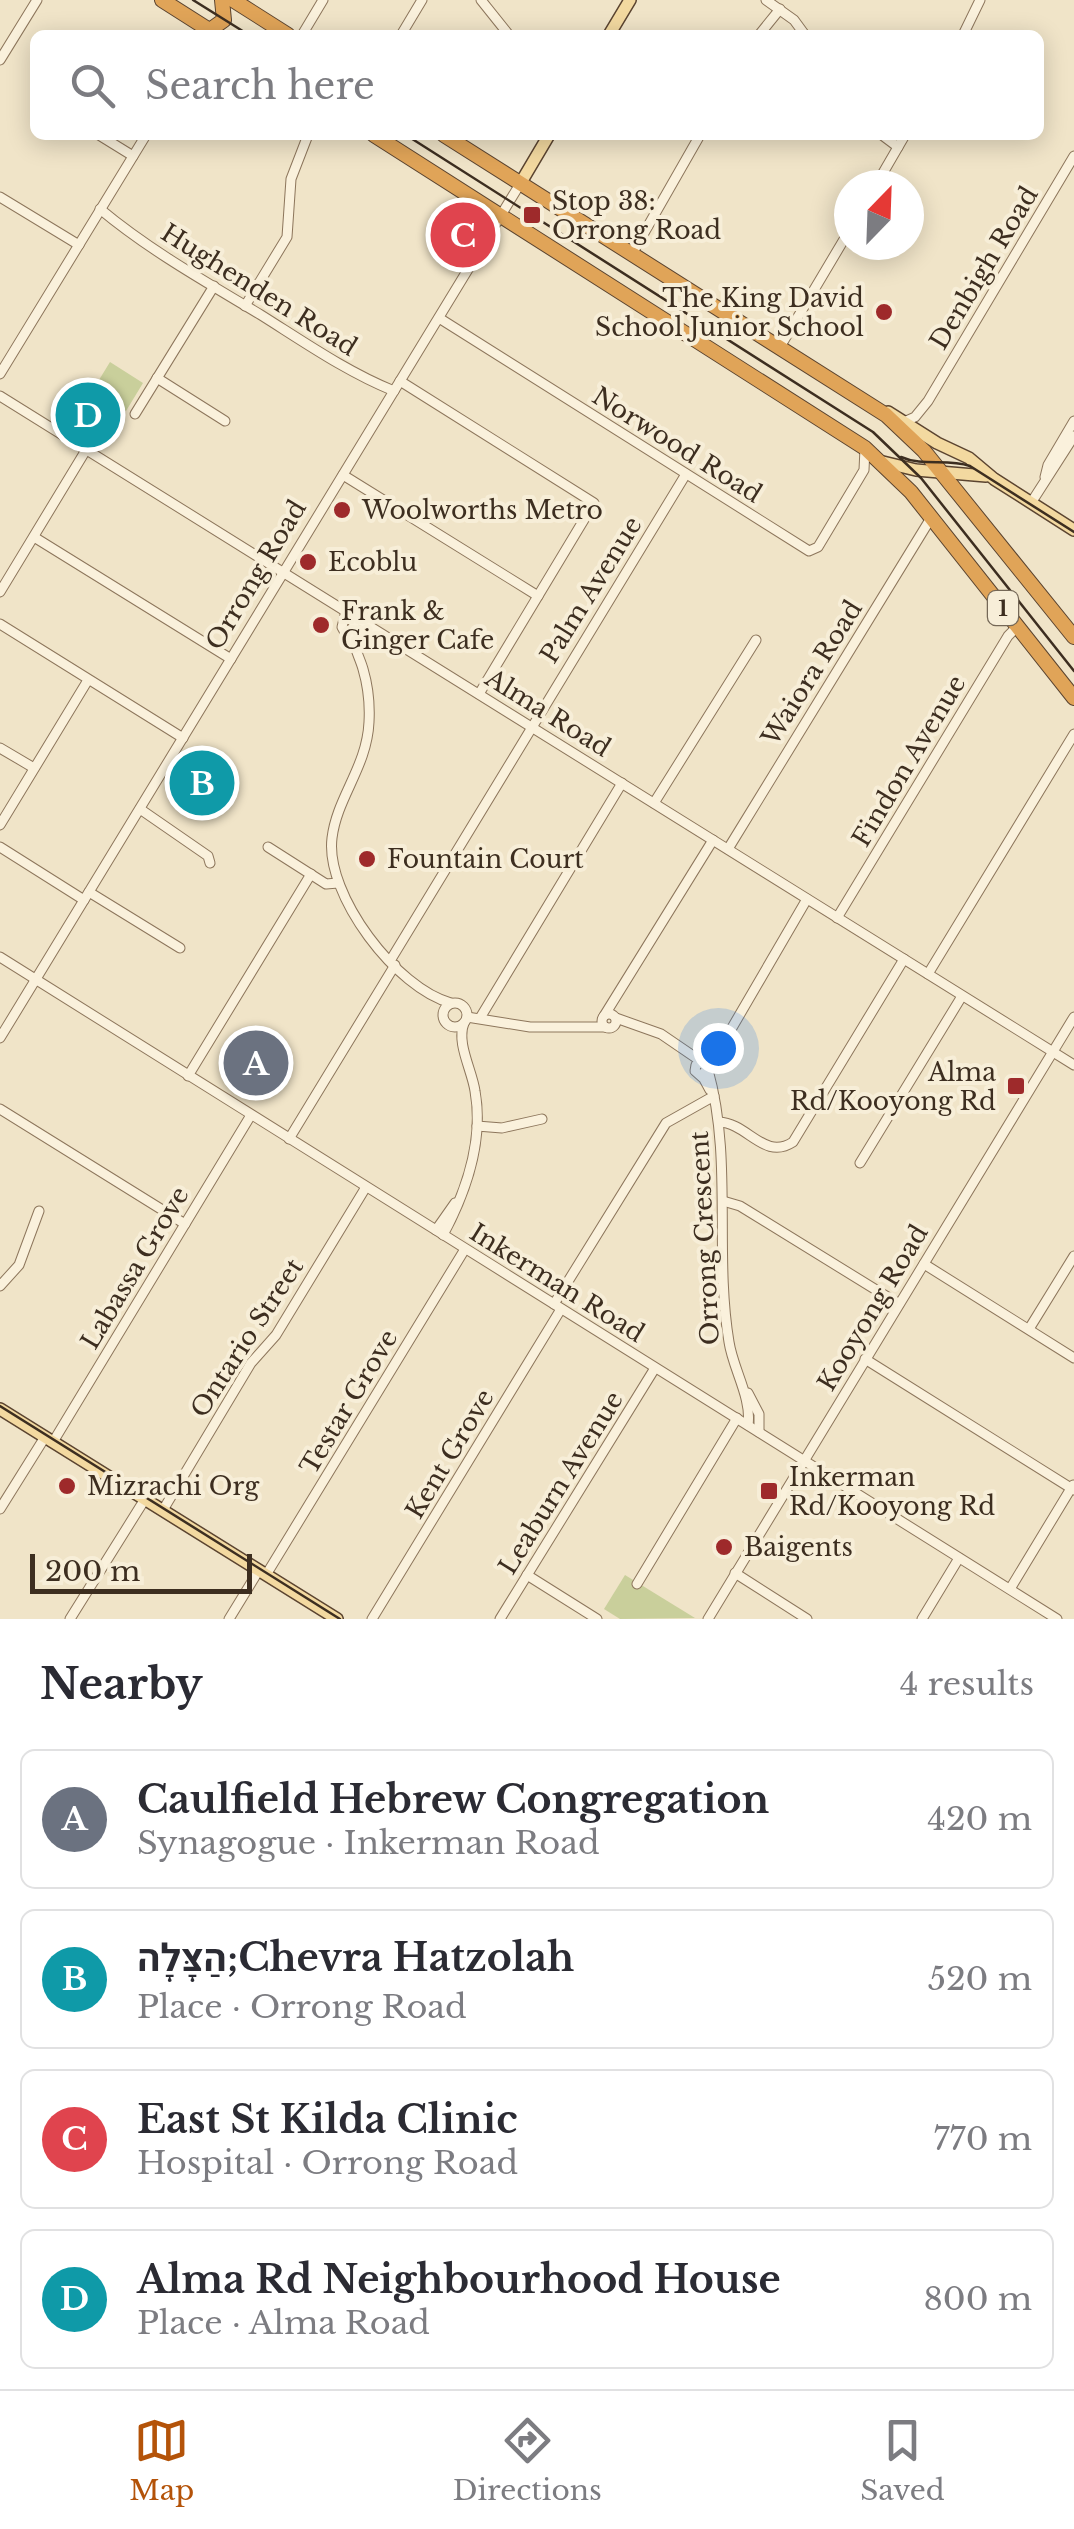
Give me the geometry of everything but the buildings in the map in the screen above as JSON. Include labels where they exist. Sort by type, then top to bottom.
[{"type":"highway","points":[[162,0],[207,30]]},
{"type":"highway","points":[[214,30],[224,20],[222,0]]},
{"type":"highway","points":[[233,0],[280,30]]},
{"type":"highway","name":"1","points":[[382,140],[865,448],[932,518],[1074,698]]},
{"type":"highway","name":"1","points":[[452,140],[868,402],[898,425],[941,471],[1074,637]]},
{"type":"main road","points":[[613,30],[630,0]]},
{"type":"main road","name":"Orrong Road","points":[[520,184],[547,140]]},
{"type":"main road","points":[[868,402],[970,458],[994,480],[1074,530]]},
{"type":"main road","points":[[882,462],[965,472],[994,480]]},
{"type":"main road","points":[[0,1409],[337,1619]]},
{"type":"street","points":[[0,60],[37,0]]},
{"type":"street","points":[[305,30],[323,0]]},
{"type":"street","points":[[404,30],[422,0]]},
{"type":"street","points":[[481,0],[506,30]]},
{"type":"street","points":[[965,30],[980,0]]},
{"type":"street","points":[[761,30],[773,4],[800,30]]},
{"type":"street","points":[[106,140],[133,156]]},
{"type":"street","points":[[0,374],[143,140]]},
{"type":"street","points":[[245,306],[287,237],[292,179],[306,140]]},
{"type":"street","points":[[632,254],[697,140]]},
{"type":"street","points":[[885,170],[902,141]]},
{"type":"street","name":"Denbigh Road","points":[[906,421],[915,417],[928,401],[1074,156]]},
{"type":"street","name":"Orrong Road","points":[[0,1038],[520,184]]},
{"type":"street","points":[[0,197],[79,245]]},
{"type":"street","name":"Hughenden Road","points":[[98,213],[369,382],[388,401]]},
{"type":"street","points":[[780,347],[834,255]]},
{"type":"street","points":[[135,414],[214,286]]},
{"type":"street","name":"Norwood Road","points":[[439,318],[812,552],[864,470],[865,448]]},
{"type":"street","points":[[157,378],[225,421]]},
{"type":"street","name":"Hughenden Road","points":[[369,382],[398,386],[594,503],[538,596]]},
{"type":"street","name":"Alma Road","points":[[0,396],[1074,1065]]},
{"type":"street","points":[[928,401],[922,429],[930,438]]},
{"type":"street","points":[[1044,480],[1048,465],[1074,422]]},
{"type":"street","points":[[1031,502],[1074,436]]},
{"type":"street","points":[[0,592],[86,450]]},
{"type":"street","points":[[864,470],[882,462]]},
{"type":"street","points":[[343,474],[538,596],[478,694]]},
{"type":"street","name":"Palm Avenue","points":[[289,1139],[686,474]]},
{"type":"street","name":"Waiora Road","points":[[728,849],[932,518]]},
{"type":"street","points":[[34,537],[230,659]]},
{"type":"street","points":[[346,611],[342,627],[359,656]]},
{"type":"street","points":[[357,618],[352,631],[368,686],[369,733],[360,770],[334,828],[332,859],[338,884],[357,920],[392,963],[421,988],[451,1004],[445,1008],[446,1022]]},
{"type":"street","points":[[0,624],[183,738]]},
{"type":"street","name":"Findon Avenue","points":[[837,918],[1017,626]]},
{"type":"street","points":[[654,804],[756,640]]},
{"type":"street","points":[[0,824],[88,680]]},
{"type":"street","points":[[928,974],[1074,734]]},
{"type":"street","points":[[0,748],[34,768]]},
{"type":"street","points":[[481,1017],[622,783]]},
{"type":"street","points":[[140,809],[208,856],[210,863]]},
{"type":"street","points":[[609,1020],[620,993],[712,840]]},
{"type":"street","points":[[0,847],[180,948]]},
{"type":"street","points":[[268,847],[329,885],[338,884]]},
{"type":"street","points":[[188,1076],[311,874]]},
{"type":"street","points":[[703,1068],[808,899]]},
{"type":"street","name":"Inkerman Road","points":[[0,957],[1057,1619]]},
{"type":"street","points":[[719,1122],[730,1123],[772,1148],[783,1148],[793,1142],[904,960]]},
{"type":"street","points":[[421,988],[462,1044]]},
{"type":"street","points":[[860,1163],[962,996]]},
{"type":"street","name":"Orrong Crescent","points":[[451,1004],[464,1015],[530,1026],[577,1027],[609,1020],[635,1025],[661,1034],[703,1068],[719,1122],[728,1338],[749,1412],[748,1425]]},
{"type":"street","points":[[446,1022],[456,1026],[464,1015]]},
{"type":"street","points":[[439,1233],[460,1198],[477,1126],[476,1093],[462,1044],[464,1015]]},
{"type":"street","name":"Kooyong Road","points":[[708,1619],[1074,1017]]},
{"type":"street","name":"Kent Grove","points":[[372,1619],[668,1121],[714,1096]]},
{"type":"street","points":[[0,1108],[185,1224]]},
{"type":"street","name":"Labassa Grove","points":[[0,1509],[49,1440],[251,1114]]},
{"type":"street","points":[[477,1126],[502,1128],[542,1118]]},
{"type":"street","name":"Ontario Street","points":[[162,1510],[251,1363],[276,1335],[366,1187]]},
{"type":"street","points":[[722,1201],[740,1206],[898,1304]]},
{"type":"street","points":[[0,1286],[13,1275],[23,1258],[39,1210]]},
{"type":"street","name":"Testar Grove","points":[[229,1619],[465,1250]]},
{"type":"street","points":[[1029,1330],[1074,1256]]},
{"type":"street","points":[[924,1264],[1074,1358]]},
{"type":"street","points":[[865,1359],[1073,1487],[1010,1590]]},
{"type":"street","name":"Leaburn Avenue","points":[[500,1619],[655,1368]]},
{"type":"street","name":"Orrong Crescent","points":[[738,1378],[758,1410],[759,1432]]},
{"type":"street","points":[[637,1584],[737,1418]]},
{"type":"street","points":[[70,1619],[144,1499]]},
{"type":"street","points":[[922,1619],[959,1558]]},
{"type":"street","points":[[735,1574],[807,1619]]},
{"type":"street","points":[[527,1575],[596,1619]]},
{"type":"green space","points":[[110,362],[143,383],[126,411],[120,408],[99,443],[72,424]]},
{"type":"green space","points":[[625,1575],[695,1618],[620,1619],[604,1609]]},
{"type":"tram line","points":[[193,0],[241,30]]},
{"type":"tram line","points":[[414,140],[873,432],[921,478],[1074,671]]},
{"type":"tram line","points":[[901,457],[970,466],[1074,532]]},
{"type":"tram line","points":[[0,1406],[340,1619]]},
{"type":"place","name":"Stop 38: Orrong Road","points":[[532,215]]},
{"type":"place","name":"East St Kilda Clinic","points":[[463,235]]},
{"type":"place","name":"The King David School Junior School","points":[[884,312]]},
{"type":"place","name":"Alma Rd Neighbourhood House","points":[[88,415]]},
{"type":"place","name":"Woolworths Metro","points":[[342,510]]},
{"type":"place","name":"Ecoblu","points":[[308,562]]},
{"type":"place","name":"Frank & Ginger Cafe","points":[[321,625]]},
{"type":"place","name":"הַצָּלָה;Chevra Hatzolah","points":[[202,783]]},
{"type":"place","name":"Fountain Court","points":[[367,859]]},
{"type":"place","name":"Caulfield Hebrew Congregation","points":[[256,1063]]},
{"type":"place","name":"Alma Rd/Kooyong Rd","points":[[1016,1086]]},
{"type":"place","name":"Mizrachi Org","points":[[67,1486]]},
{"type":"place","name":"Inkerman Rd/Kooyong Rd","points":[[769,1491]]},
{"type":"place","name":"Baigents","points":[[724,1547]]}]
